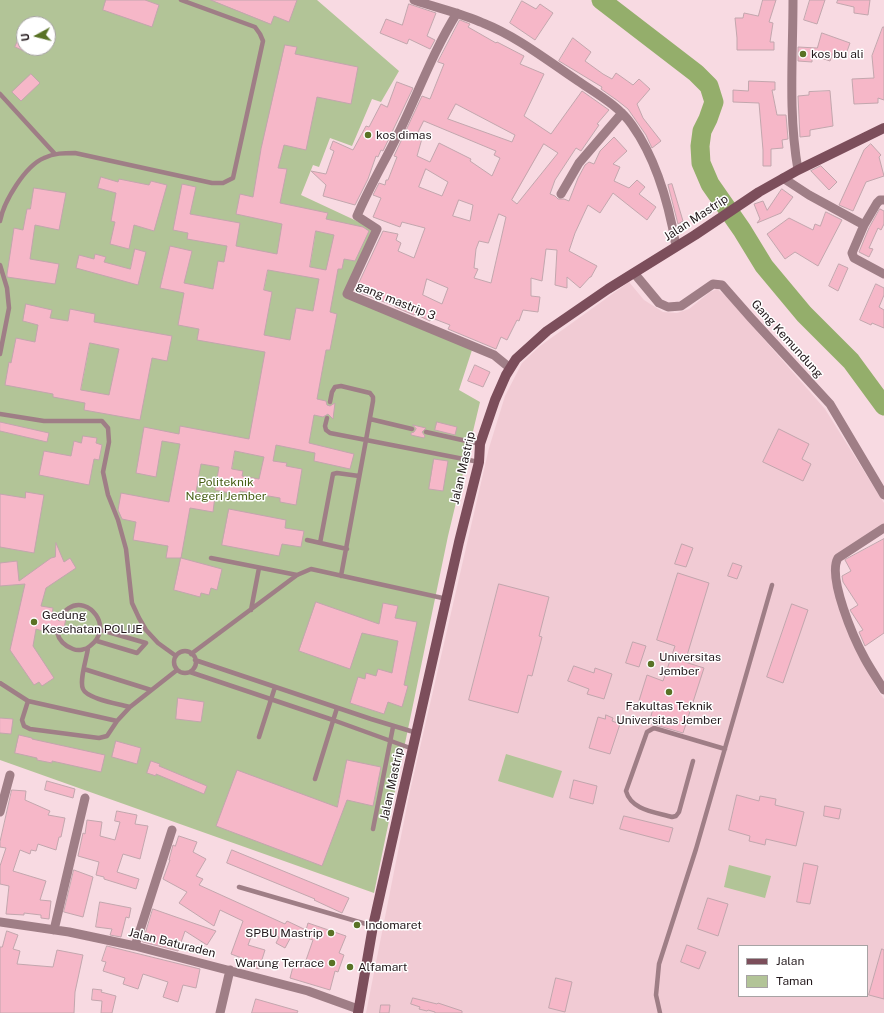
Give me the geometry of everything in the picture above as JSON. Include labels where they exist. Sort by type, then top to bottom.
[{"type":"main road","name":"Jalan Mastrip","points":[[358,1011],[373,926],[479,462],[480,444],[495,400],[510,368],[516,359],[547,331],[759,192],[798,170],[884,128]]},
{"type":"street","points":[[414,0],[484,23],[513,37],[597,94],[622,113],[632,124],[645,145],[651,159],[666,199],[676,246]]},
{"type":"street","points":[[792,0],[791,106],[794,148],[798,170]]},
{"type":"street","name":"gang mastrip 3","points":[[457,13],[447,28],[402,127],[356,216],[377,229],[347,294],[494,355],[510,368]]},
{"type":"street","points":[[560,194],[579,163],[622,113]]},
{"type":"street","points":[[783,178],[809,195],[864,225]]},
{"type":"street","points":[[884,200],[880,200],[877,203],[852,250],[854,258],[884,274]]},
{"type":"street","name":"Gang Kemundung","points":[[634,273],[659,303],[668,307],[681,306],[713,284],[722,285],[830,404],[884,495]]},
{"type":"street","points":[[884,528],[838,558],[835,565],[838,591],[853,634],[865,659],[884,690]]},
{"type":"street","points":[[0,812],[10,775]]},
{"type":"street","points":[[54,930],[85,798]]},
{"type":"street","points":[[135,946],[172,830]]},
{"type":"street","name":"Jalan Baturaden","points":[[0,922],[54,930],[135,946],[308,991],[358,1011]]},
{"type":"street","points":[[220,1013],[230,970]]},
{"type":"lane","points":[[0,220],[9,198],[23,175],[42,159],[55,154],[75,153],[212,183],[223,183],[233,178],[263,41],[255,27],[181,0]]},
{"type":"lane","points":[[0,94],[55,154]]},
{"type":"lane","points":[[0,265],[7,288],[9,308],[0,354]]},
{"type":"lane","points":[[330,402],[332,392],[335,387],[341,386],[370,393],[374,401],[341,576]]},
{"type":"lane","points":[[0,414],[44,421],[102,421],[108,428],[109,442],[103,472],[108,495],[118,520],[126,549],[132,603],[139,618],[158,643],[176,656]]},
{"type":"lane","points":[[327,418],[326,430],[330,433],[479,462]]},
{"type":"lane","points":[[370,419],[412,429]]},
{"type":"lane","points":[[426,432],[480,444]]},
{"type":"lane","points":[[320,543],[333,474],[337,473],[359,476]]},
{"type":"lane","points":[[307,540],[347,549]]},
{"type":"lane","points":[[211,558],[297,575]]},
{"type":"lane","points":[[251,610],[259,568]]},
{"type":"lane","points":[[191,654],[297,575],[311,569],[447,599]]},
{"type":"lane","points":[[660,1013],[656,995],[659,964],[696,850],[772,584]]},
{"type":"lane","points":[[57,632],[58,638],[66,646],[77,650],[88,648],[97,641],[101,630],[99,618],[92,609],[80,605],[69,607],[60,617]]},
{"type":"lane","points":[[101,630],[146,643],[158,643]]},
{"type":"lane","points":[[97,641],[137,653],[146,643]]},
{"type":"lane","points":[[88,648],[82,679],[83,689],[89,696],[130,707]]},
{"type":"lane","points":[[413,749],[334,720],[190,672],[183,673],[177,670],[174,663],[176,656],[181,652],[188,652],[195,660],[416,733]]},
{"type":"lane","points":[[190,672],[194,667],[195,660]]},
{"type":"lane","points":[[84,669],[151,690]]},
{"type":"lane","points":[[28,701],[22,720],[24,726],[30,729],[99,738],[107,736],[117,721],[130,707],[177,670]]},
{"type":"lane","points":[[0,683],[28,701],[117,721]]},
{"type":"lane","points":[[259,737],[275,687]]},
{"type":"lane","points":[[315,779],[337,708]]},
{"type":"lane","points":[[373,830],[393,726]]},
{"type":"lane","points":[[693,761],[679,812],[676,816],[672,817],[636,806],[628,799],[626,791],[647,732],[654,728],[725,749]]},
{"type":"lane","points":[[240,887],[373,926]]},
{"type":"shaded area","name":"Universitas Jember","points":[[629,282],[644,300],[663,312],[677,313],[689,309],[710,292],[717,289],[726,296],[825,409],[884,503],[884,525],[836,555],[849,635],[884,699],[884,1013],[366,1013],[410,791],[489,448],[505,396],[522,363],[540,346]]},
{"type":"green space","name":"Politeknik Negeri Jember","points":[[0,0],[317,0],[399,71],[381,102],[372,99],[352,146],[330,138],[319,167],[313,165],[301,195],[376,230],[344,295],[472,350],[459,390],[480,402],[448,536],[374,893],[0,760]]},
{"type":"green space","points":[[506,754],[562,771],[553,798],[498,781]]},
{"type":"green space","points":[[729,865],[771,876],[765,898],[724,887]]},
{"type":"building","points":[[106,0],[145,0],[159,5],[152,27],[103,10]]},
{"type":"building","points":[[211,0],[297,0],[289,22],[274,16],[271,24]]},
{"type":"building","points":[[763,0],[776,0],[769,22],[773,23],[770,42],[774,42],[774,50],[737,50],[735,18],[743,18],[744,13],[758,16]]},
{"type":"building","points":[[810,0],[825,0],[817,24],[804,20]]},
{"type":"building","points":[[838,0],[870,0],[868,15],[854,13],[854,7],[837,3]]},
{"type":"building","points":[[522,1],[536,9],[540,4],[553,13],[535,40],[510,23]]},
{"type":"building","points":[[409,4],[436,13],[427,36],[435,40],[430,49],[409,39],[407,44],[380,33],[386,19],[402,25]]},
{"type":"building","points":[[460,20],[470,24],[468,27],[496,43],[497,42],[524,56],[520,64],[544,74],[524,116],[551,134],[582,91],[609,110],[597,124],[599,125],[581,151],[576,148],[555,180],[550,194],[558,199],[569,201],[585,165],[589,162],[594,164],[600,151],[614,137],[627,151],[613,164],[620,167],[614,181],[629,188],[637,180],[645,187],[639,194],[656,207],[647,220],[613,193],[600,213],[588,205],[575,233],[569,251],[597,266],[591,277],[580,288],[567,277],[567,288],[555,285],[557,250],[546,249],[542,281],[531,278],[531,296],[540,297],[538,312],[523,310],[519,321],[517,320],[507,340],[501,337],[496,349],[448,329],[450,325],[432,318],[430,321],[355,291],[383,231],[398,234],[396,240],[401,243],[398,251],[414,258],[425,228],[402,222],[400,227],[373,217],[381,198],[373,195],[379,183],[385,185],[386,180],[388,180],[397,157],[394,156],[422,96],[430,99],[444,64],[438,62]],"holes":[[[456,104],[515,135],[512,142],[448,119]],[[424,121],[496,151],[494,155],[500,158],[492,176],[470,161],[471,159],[439,143],[430,162],[417,156],[423,135],[418,133]],[[544,144],[558,153],[517,204],[512,200]],[[426,169],[448,182],[442,196],[419,187]],[[459,200],[473,205],[470,221],[453,216]],[[499,214],[506,217],[491,283],[474,278],[478,269],[474,268],[476,249],[479,241],[488,243]],[[427,279],[448,288],[442,304],[423,295]]]},
{"type":"building","points":[[883,27],[884,100],[878,98],[878,103],[854,104],[852,79],[874,78],[872,56]]},
{"type":"building","points":[[822,33],[850,43],[845,57],[833,53],[830,61],[812,55],[812,62],[798,61],[798,47],[817,48]]},
{"type":"building","points":[[573,38],[591,52],[585,61],[603,74],[612,79],[616,73],[633,85],[639,79],[650,89],[637,104],[643,118],[661,141],[652,148],[646,135],[628,109],[601,89],[602,87],[559,61]]},
{"type":"building","points":[[285,45],[297,47],[295,54],[358,67],[351,104],[317,97],[306,150],[284,145],[278,168],[287,169],[280,203],[328,213],[326,219],[363,227],[369,231],[355,261],[344,259],[342,269],[338,269],[330,312],[337,314],[330,350],[326,350],[317,399],[326,401],[327,405],[330,406],[335,403],[333,419],[328,414],[323,417],[314,415],[309,443],[354,454],[350,469],[314,461],[315,453],[276,445],[273,461],[287,463],[286,466],[302,469],[296,505],[280,502],[280,498],[240,491],[240,495],[215,490],[219,467],[201,464],[196,492],[215,496],[213,512],[190,508],[181,558],[166,558],[168,546],[133,540],[136,522],[122,519],[118,510],[121,493],[169,502],[180,444],[162,441],[156,477],[136,473],[144,427],[179,434],[180,426],[249,439],[265,352],[197,340],[199,329],[178,325],[184,293],[160,288],[170,246],[192,251],[184,283],[213,289],[218,261],[224,262],[227,246],[187,239],[188,233],[173,230],[182,184],[196,187],[190,214],[240,223],[236,246],[277,254],[282,224],[236,214],[240,194],[253,197],[261,149]],"holes":[[[316,231],[334,235],[326,270],[310,267]],[[268,270],[319,279],[313,311],[296,308],[290,340],[264,335],[272,292],[264,290]],[[235,451],[264,457],[259,479],[242,476],[243,471],[232,469]]]},
{"type":"building","points":[[31,74],[40,83],[21,101],[12,92]]},
{"type":"building","points":[[749,81],[775,82],[775,90],[772,90],[777,115],[786,115],[788,139],[782,140],[783,148],[771,149],[771,166],[763,166],[759,103],[733,102],[733,90],[748,91]]},
{"type":"building","points":[[397,82],[413,88],[383,151],[381,150],[378,157],[376,156],[368,179],[355,205],[323,196],[326,185],[311,171],[326,174],[334,151],[330,149],[333,141],[353,150],[366,126],[369,127],[381,104],[387,107]]},
{"type":"building","points":[[830,91],[833,126],[810,130],[810,136],[800,137],[798,96],[809,95],[809,92]]},
{"type":"building","points":[[871,144],[881,155],[879,157],[884,176],[866,182],[853,211],[839,205],[864,150]]},
{"type":"building","points":[[821,166],[837,182],[829,190],[811,171]]},
{"type":"building","points":[[101,177],[118,182],[119,179],[149,185],[151,181],[167,185],[154,231],[134,225],[129,249],[110,244],[115,222],[111,221],[116,193],[98,188]]},
{"type":"building","points":[[672,184],[683,221],[678,224],[668,185]]},
{"type":"building","points":[[34,188],[66,193],[59,230],[35,225],[30,259],[59,264],[55,284],[7,277],[14,228],[23,230],[27,209],[30,209]]},
{"type":"building","points":[[782,189],[793,197],[781,213],[757,223],[760,219],[754,204],[763,201],[767,210]]},
{"type":"building","points":[[880,209],[884,211],[884,224],[881,230],[878,228],[869,248],[873,249],[869,257],[859,252],[869,228]]},
{"type":"building","points":[[826,212],[842,220],[818,266],[795,252],[785,259],[767,234],[789,218],[813,230],[815,224],[820,226]]},
{"type":"building","points":[[135,249],[146,252],[138,285],[76,268],[79,255],[94,259],[95,254],[106,257],[104,262],[130,269]]},
{"type":"building","points":[[839,264],[848,268],[838,291],[829,286]]},
{"type":"building","points":[[876,284],[884,288],[884,295],[879,307],[884,310],[884,328],[872,323],[871,325],[860,320]]},
{"type":"building","points":[[26,304],[52,310],[50,318],[68,321],[70,309],[95,314],[94,322],[172,336],[167,361],[152,358],[140,420],[84,410],[85,403],[53,397],[53,394],[5,385],[9,362],[11,363],[16,338],[35,342],[38,325],[23,321]],"holes":[[[90,343],[119,349],[109,395],[81,390]]]},
{"type":"building","points":[[475,365],[490,372],[483,387],[468,381]]},
{"type":"building","points":[[0,422],[49,433],[47,442],[0,431]]},
{"type":"building","points":[[437,422],[457,427],[455,435],[435,430]]},
{"type":"building","points":[[413,425],[426,428],[422,432],[425,436],[424,438],[411,435],[411,433],[416,429]]},
{"type":"building","points":[[779,429],[809,444],[802,459],[811,464],[803,481],[763,462]]},
{"type":"building","points":[[83,436],[97,438],[96,443],[102,445],[99,460],[94,459],[89,485],[39,475],[44,451],[71,456],[74,441],[81,443]]},
{"type":"building","points":[[434,459],[448,461],[443,491],[429,489]]},
{"type":"building","points":[[26,492],[44,495],[34,553],[0,547],[0,494],[25,498]]},
{"type":"building","points":[[229,509],[286,520],[285,528],[304,531],[301,547],[282,544],[279,556],[222,545]]},
{"type":"building","points":[[884,539],[884,633],[865,646],[859,632],[863,630],[850,610],[858,605],[843,582],[842,576],[851,571],[845,560]]},
{"type":"building","name":"Gedung Kesehatan POLIJE","points":[[56,543],[64,562],[70,558],[76,568],[46,588],[41,606],[53,608],[52,615],[56,616],[59,621],[66,618],[63,634],[58,628],[53,632],[49,631],[49,633],[36,629],[33,646],[54,678],[42,686],[39,682],[34,685],[10,650],[25,584],[0,586],[0,563],[17,561],[19,581],[51,558],[55,557]]},
{"type":"building","points":[[682,544],[693,548],[686,567],[675,564]]},
{"type":"building","points":[[181,558],[222,569],[217,590],[211,588],[209,595],[201,593],[200,597],[174,590]]},
{"type":"building","points":[[733,563],[742,566],[737,579],[728,576]]},
{"type":"building","points":[[678,573],[709,583],[685,662],[704,668],[683,733],[649,723],[653,709],[638,704],[647,675],[663,681],[675,646],[657,640]]},
{"type":"building","points":[[499,584],[549,597],[539,636],[542,637],[532,676],[528,675],[518,713],[469,700]]},
{"type":"building","points":[[316,602],[379,624],[383,603],[398,606],[395,618],[417,622],[404,685],[408,686],[402,707],[388,702],[384,714],[350,703],[358,677],[365,679],[366,673],[376,676],[378,669],[392,673],[398,641],[362,633],[350,669],[299,651]]},
{"type":"building","points":[[792,604],[808,610],[783,683],[767,677]]},
{"type":"building","points":[[633,642],[646,646],[639,667],[626,663]]},
{"type":"building","points":[[574,666],[594,673],[595,668],[612,674],[604,699],[587,694],[589,689],[568,681]]},
{"type":"building","points":[[178,698],[204,702],[201,722],[176,719]]},
{"type":"building","points":[[606,715],[613,718],[612,721],[620,724],[610,754],[589,748],[598,717],[605,719]]},
{"type":"building","points":[[0,718],[13,719],[11,734],[0,733]]},
{"type":"building","points":[[19,735],[105,755],[101,772],[52,761],[52,763],[37,760],[37,758],[15,753]]},
{"type":"building","points":[[116,741],[141,748],[137,764],[112,757]]},
{"type":"building","points":[[347,760],[381,767],[373,806],[347,800],[322,866],[216,826],[237,770],[337,807]]},
{"type":"building","points":[[151,761],[160,764],[159,766],[207,786],[204,794],[156,774],[156,776],[147,773]]},
{"type":"building","points":[[574,780],[597,786],[593,804],[570,798]]},
{"type":"building","points":[[47,781],[75,789],[73,798],[45,790]]},
{"type":"building","points":[[12,790],[26,791],[25,800],[50,811],[48,815],[65,818],[61,837],[59,837],[56,850],[38,844],[36,851],[31,850],[30,854],[20,850],[13,871],[46,881],[40,900],[51,901],[49,919],[41,918],[41,915],[24,913],[24,915],[6,914],[9,886],[0,884],[0,866],[6,848],[0,847],[0,842]]},
{"type":"building","points":[[737,795],[759,801],[760,796],[776,799],[775,805],[804,812],[796,846],[766,839],[765,845],[749,841],[750,836],[729,830]]},
{"type":"building","points":[[825,806],[841,809],[839,819],[824,816]]},
{"type":"building","points":[[117,811],[137,815],[135,824],[148,826],[140,859],[123,854],[117,872],[139,879],[136,889],[96,875],[99,862],[78,856],[83,833],[85,834],[87,820],[102,822],[100,836],[115,840],[120,822],[115,821]]},
{"type":"building","points":[[624,816],[673,828],[669,842],[620,829]]},
{"type":"building","points":[[179,836],[197,842],[193,852],[206,859],[196,876],[203,879],[199,885],[285,924],[287,921],[306,930],[308,923],[346,936],[339,953],[344,955],[338,972],[335,971],[330,990],[290,978],[294,963],[304,966],[313,940],[293,933],[285,948],[276,943],[279,937],[255,927],[248,945],[265,950],[259,969],[245,965],[247,960],[231,954],[243,921],[220,910],[214,926],[179,903],[187,892],[163,879],[170,860],[173,845],[175,846]]},
{"type":"building","points":[[232,850],[349,898],[342,913],[314,900],[315,899],[227,863]]},
{"type":"building","points":[[804,863],[818,866],[810,904],[797,902]]},
{"type":"building","points":[[74,870],[93,877],[83,917],[64,912]]},
{"type":"building","points":[[708,898],[728,904],[718,936],[698,929]]},
{"type":"building","points":[[100,902],[131,908],[129,918],[126,917],[121,937],[110,935],[112,929],[96,927]]},
{"type":"building","points":[[153,909],[216,931],[207,945],[185,931],[178,951],[143,942]]},
{"type":"building","points":[[7,931],[18,935],[13,949],[20,951],[17,964],[53,967],[57,950],[83,955],[75,992],[74,1013],[0,1013],[0,947],[2,947]]},
{"type":"building","points":[[687,945],[706,952],[699,969],[681,962]]},
{"type":"building","points":[[107,946],[200,969],[196,988],[183,985],[178,1002],[163,997],[168,982],[143,974],[138,989],[123,984],[125,978],[103,971],[106,962],[102,961]]},
{"type":"building","points":[[882,949],[884,950],[884,999],[869,995]]},
{"type":"building","points":[[556,978],[572,982],[565,1012],[549,1008]]},
{"type":"building","points":[[93,989],[102,990],[101,992],[116,996],[112,1013],[101,1013],[102,1001],[92,1000]]},
{"type":"building","points":[[413,998],[438,1003],[462,1011],[462,1013],[435,1013],[428,1010],[419,1009],[420,1007],[411,1004]]},
{"type":"building","points":[[256,999],[298,1011],[297,1013],[252,1013]]},
{"type":"building","points":[[381,1005],[390,1005],[389,1013],[380,1013]]},
{"type":"waterway","points":[[601,0],[696,73],[709,86],[714,102],[702,131],[700,146],[701,163],[710,184],[742,230],[764,266],[804,314],[851,361],[884,406]]},
{"type":"place","name":"kos bu ali","points":[[803,54]]},
{"type":"place","name":"kos dimas","points":[[368,135]]},
{"type":"place","name":"Gedung Kesehatan POLIJE","points":[[34,622]]},
{"type":"place","name":"Universitas Jember","points":[[651,664]]},
{"type":"place","name":"Fakultas Teknik Universitas Jember","points":[[669,692]]},
{"type":"place","name":"Indomaret","points":[[357,925]]},
{"type":"place","name":"SPBU Mastrip","points":[[331,933]]},
{"type":"place","name":"Warung Terrace","points":[[332,963]]},
{"type":"place","name":"Alfamart","points":[[350,967]]}]
